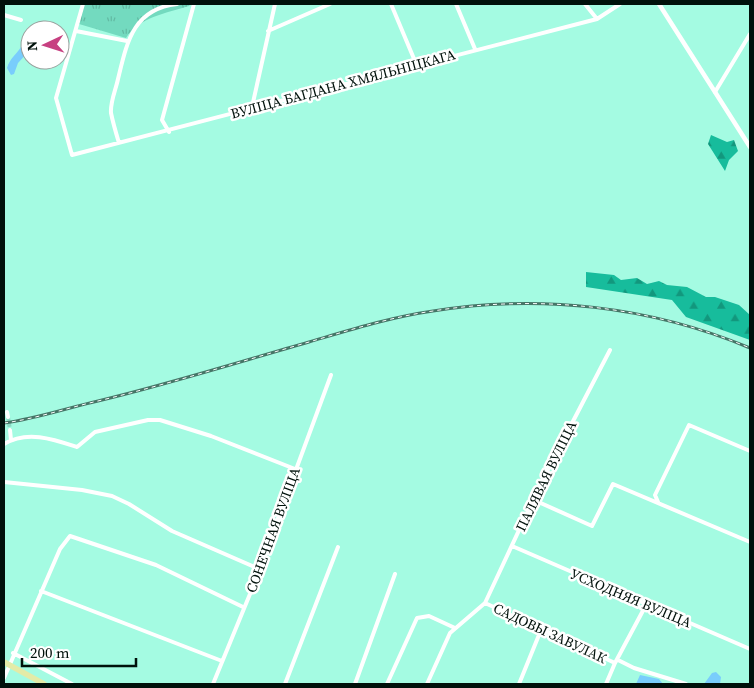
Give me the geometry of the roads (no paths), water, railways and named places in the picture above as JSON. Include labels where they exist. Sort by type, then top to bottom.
[{"type":"main road","points":[[6,663],[44,684]]},
{"type":"street","points":[[83,4],[76,30],[127,41]]},
{"type":"street","points":[[119,143],[111,107],[127,41],[133,30],[147,14],[164,5],[177,4]]},
{"type":"street","points":[[168,132],[162,120],[194,4]]},
{"type":"street","points":[[252,107],[275,4]]},
{"type":"street","points":[[268,32],[330,4]]},
{"type":"street","points":[[391,4],[417,66]]},
{"type":"street","points":[[456,4],[476,49]]},
{"type":"street","points":[[585,4],[597,18]]},
{"type":"street","name":"ВУЛІЦА БАГДАНА ХМЯЛЬНІЦКАГА","points":[[76,30],[56,98],[72,155],[168,132],[252,107],[417,66],[597,18],[620,4]]},
{"type":"street","points":[[658,4],[750,147]]},
{"type":"street","points":[[4,15],[21,20]]},
{"type":"street","points":[[715,92],[750,34]]},
{"type":"street","name":"ПАЛЯВАЯ ВУЛІЦА","points":[[485,603],[534,500],[610,350]]},
{"type":"street","name":"СОНЕЧНАЯ ВУЛІЦА","points":[[213,684],[259,569],[331,375]]},
{"type":"street","points":[[7,412],[8,417]]},
{"type":"street","points":[[4,444],[11,440],[41,437],[77,447],[95,432],[148,420],[160,420],[211,436],[295,468]]},
{"type":"street","points":[[658,502],[655,495],[689,424],[750,451]]},
{"type":"street","points":[[10,430],[11,440]]},
{"type":"street","points":[[4,482],[82,490],[112,496],[129,504],[178,534],[259,569]]},
{"type":"street","points":[[534,500],[592,526],[613,484],[750,542]]},
{"type":"street","points":[[642,497],[655,495]]},
{"type":"street","points":[[4,678],[6,663],[44,592],[66,540],[70,536],[156,565],[243,607]]},
{"type":"street","name":"УСХОДНЯЯ ВУЛІЦА","points":[[512,546],[646,606],[750,649]]},
{"type":"street","points":[[285,684],[338,547]]},
{"type":"street","points":[[354,684],[395,574]]},
{"type":"street","points":[[44,592],[222,661]]},
{"type":"street","points":[[427,684],[450,633],[485,603]]},
{"type":"street","name":"САДОВЫ ЗАВУЛАК","points":[[485,603],[541,630],[616,661],[686,684]]},
{"type":"street","points":[[606,684],[616,661],[646,606]]},
{"type":"street","points":[[387,684],[417,618],[430,616],[455,628]]},
{"type":"street","points":[[519,684],[541,630]]},
{"type":"street","points":[[13,653],[72,684]]},
{"type":"water","points":[[20,48],[20,61],[14,74],[11,75],[7,68],[11,59]]},
{"type":"water","points":[[716,672],[721,677],[720,684],[704,684],[712,673]]},
{"type":"water","points":[[640,675],[659,679],[663,684],[636,684]]},
{"type":"tunnel","points":[[8,417],[10,430]]},
{"type":"railway","points":[[4,423],[39,416],[204,373],[386,320],[473,306],[554,304],[634,313],[673,322],[750,348]]}]
